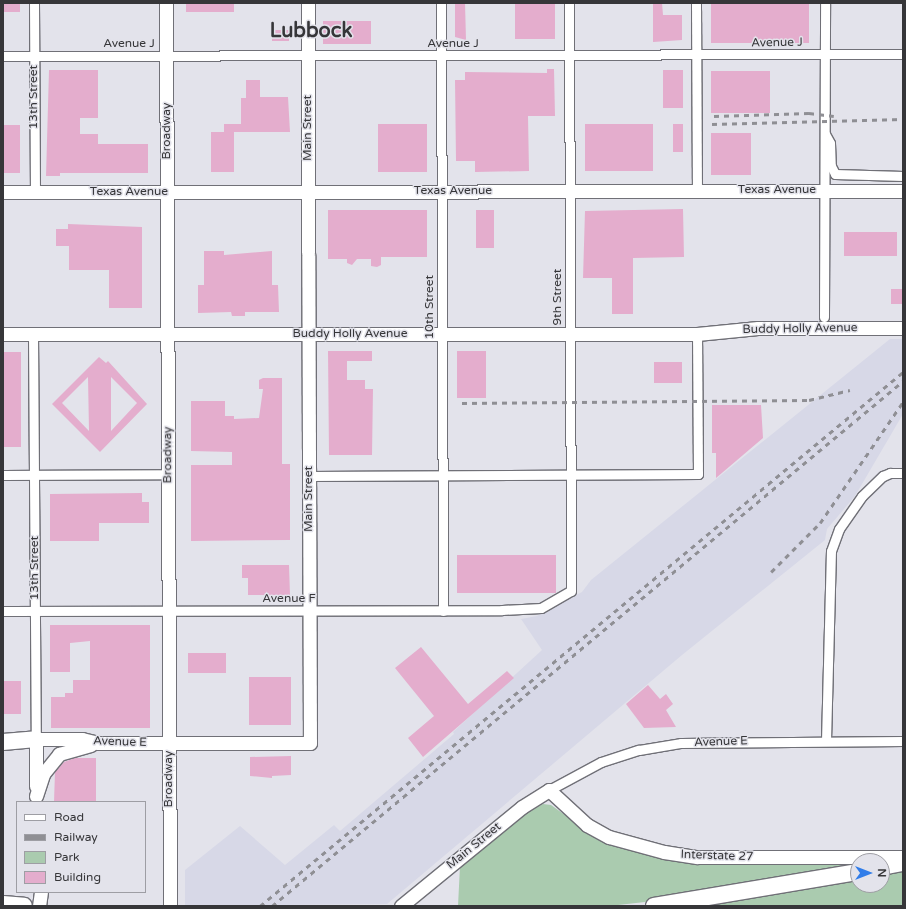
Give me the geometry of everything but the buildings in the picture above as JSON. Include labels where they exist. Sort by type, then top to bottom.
[{"type":"highway","points":[[3,742],[36,739]]},
{"type":"highway","points":[[890,865],[903,863]]},
{"type":"highway","points":[[654,906],[850,873]]},
{"type":"highway","points":[[3,904],[24,906]]},
{"type":"main road","name":"Broadway","points":[[166,3],[170,906]]},
{"type":"main road","name":"Main Street","points":[[308,3],[310,743]]},
{"type":"main road","name":"Texas Avenue","points":[[3,192],[697,190],[903,191]]},
{"type":"main road","name":"Buddy Holly Avenue","points":[[697,334],[758,328],[903,328]]},
{"type":"main road","name":"Buddy Holly Avenue","points":[[3,334],[903,335]]},
{"type":"main road","name":"Avenue E","points":[[3,739],[82,739],[98,743],[310,743]]},
{"type":"main road","name":"13th Street","points":[[36,739],[36,799]]},
{"type":"main road","points":[[36,799],[43,774],[59,754],[98,743]]},
{"type":"main road","name":"Main Street","points":[[401,906],[522,806],[549,790]]},
{"type":"main road","name":"Interstate 27","points":[[549,790],[588,825],[609,836],[664,852],[697,857],[903,857]]},
{"type":"main road","points":[[39,906],[41,893]]},
{"type":"street","name":"13th Street","points":[[34,3],[35,192]]},
{"type":"street","name":"10th Street","points":[[441,3],[443,611]]},
{"type":"street","name":"9th Street","points":[[569,3],[571,591]]},
{"type":"street","points":[[696,3],[697,190]]},
{"type":"street","points":[[824,317],[825,3]]},
{"type":"street","name":"Avenue J","points":[[3,56],[696,56],[903,54]]},
{"type":"street","points":[[824,132],[830,143],[831,166],[835,174],[903,176]]},
{"type":"street","name":"13th Street","points":[[33,334],[36,739]]},
{"type":"street","points":[[309,476],[698,474],[697,334]]},
{"type":"street","points":[[826,741],[832,551],[839,529],[848,514],[875,483],[890,473],[903,473]]},
{"type":"street","points":[[3,475],[168,474]]},
{"type":"street","name":"Avenue F","points":[[3,611],[443,611],[541,608],[571,591]]},
{"type":"street","name":"Avenue E","points":[[549,790],[601,762],[639,750],[688,743],[903,741]]},
{"type":"shaded area","points":[[890,339],[903,339],[903,414],[855,496],[827,529],[825,540],[682,655],[387,904],[185,906],[185,870],[240,826],[285,865],[334,825],[340,831],[454,734],[453,732],[542,650],[521,619],[537,616],[582,592],[591,580]]},
{"type":"green space","points":[[543,804],[551,805],[583,828],[624,848],[844,861],[845,865],[663,900],[609,906],[458,906],[460,866],[520,817]]},
{"type":"green space","points":[[903,868],[903,906],[686,906],[850,878],[850,893],[890,893],[890,870]]},
{"type":"railway","points":[[714,116],[809,113],[834,116]]},
{"type":"railway","points":[[712,124],[903,119]]},
{"type":"railway","points":[[260,906],[903,372]]},
{"type":"railway","points":[[272,906],[903,381]]},
{"type":"railway","points":[[462,403],[809,400],[850,390]]},
{"type":"railway","points":[[771,572],[820,523],[903,402]]},
{"type":"district","name":"Lubbock","points":[[311,31]]}]
